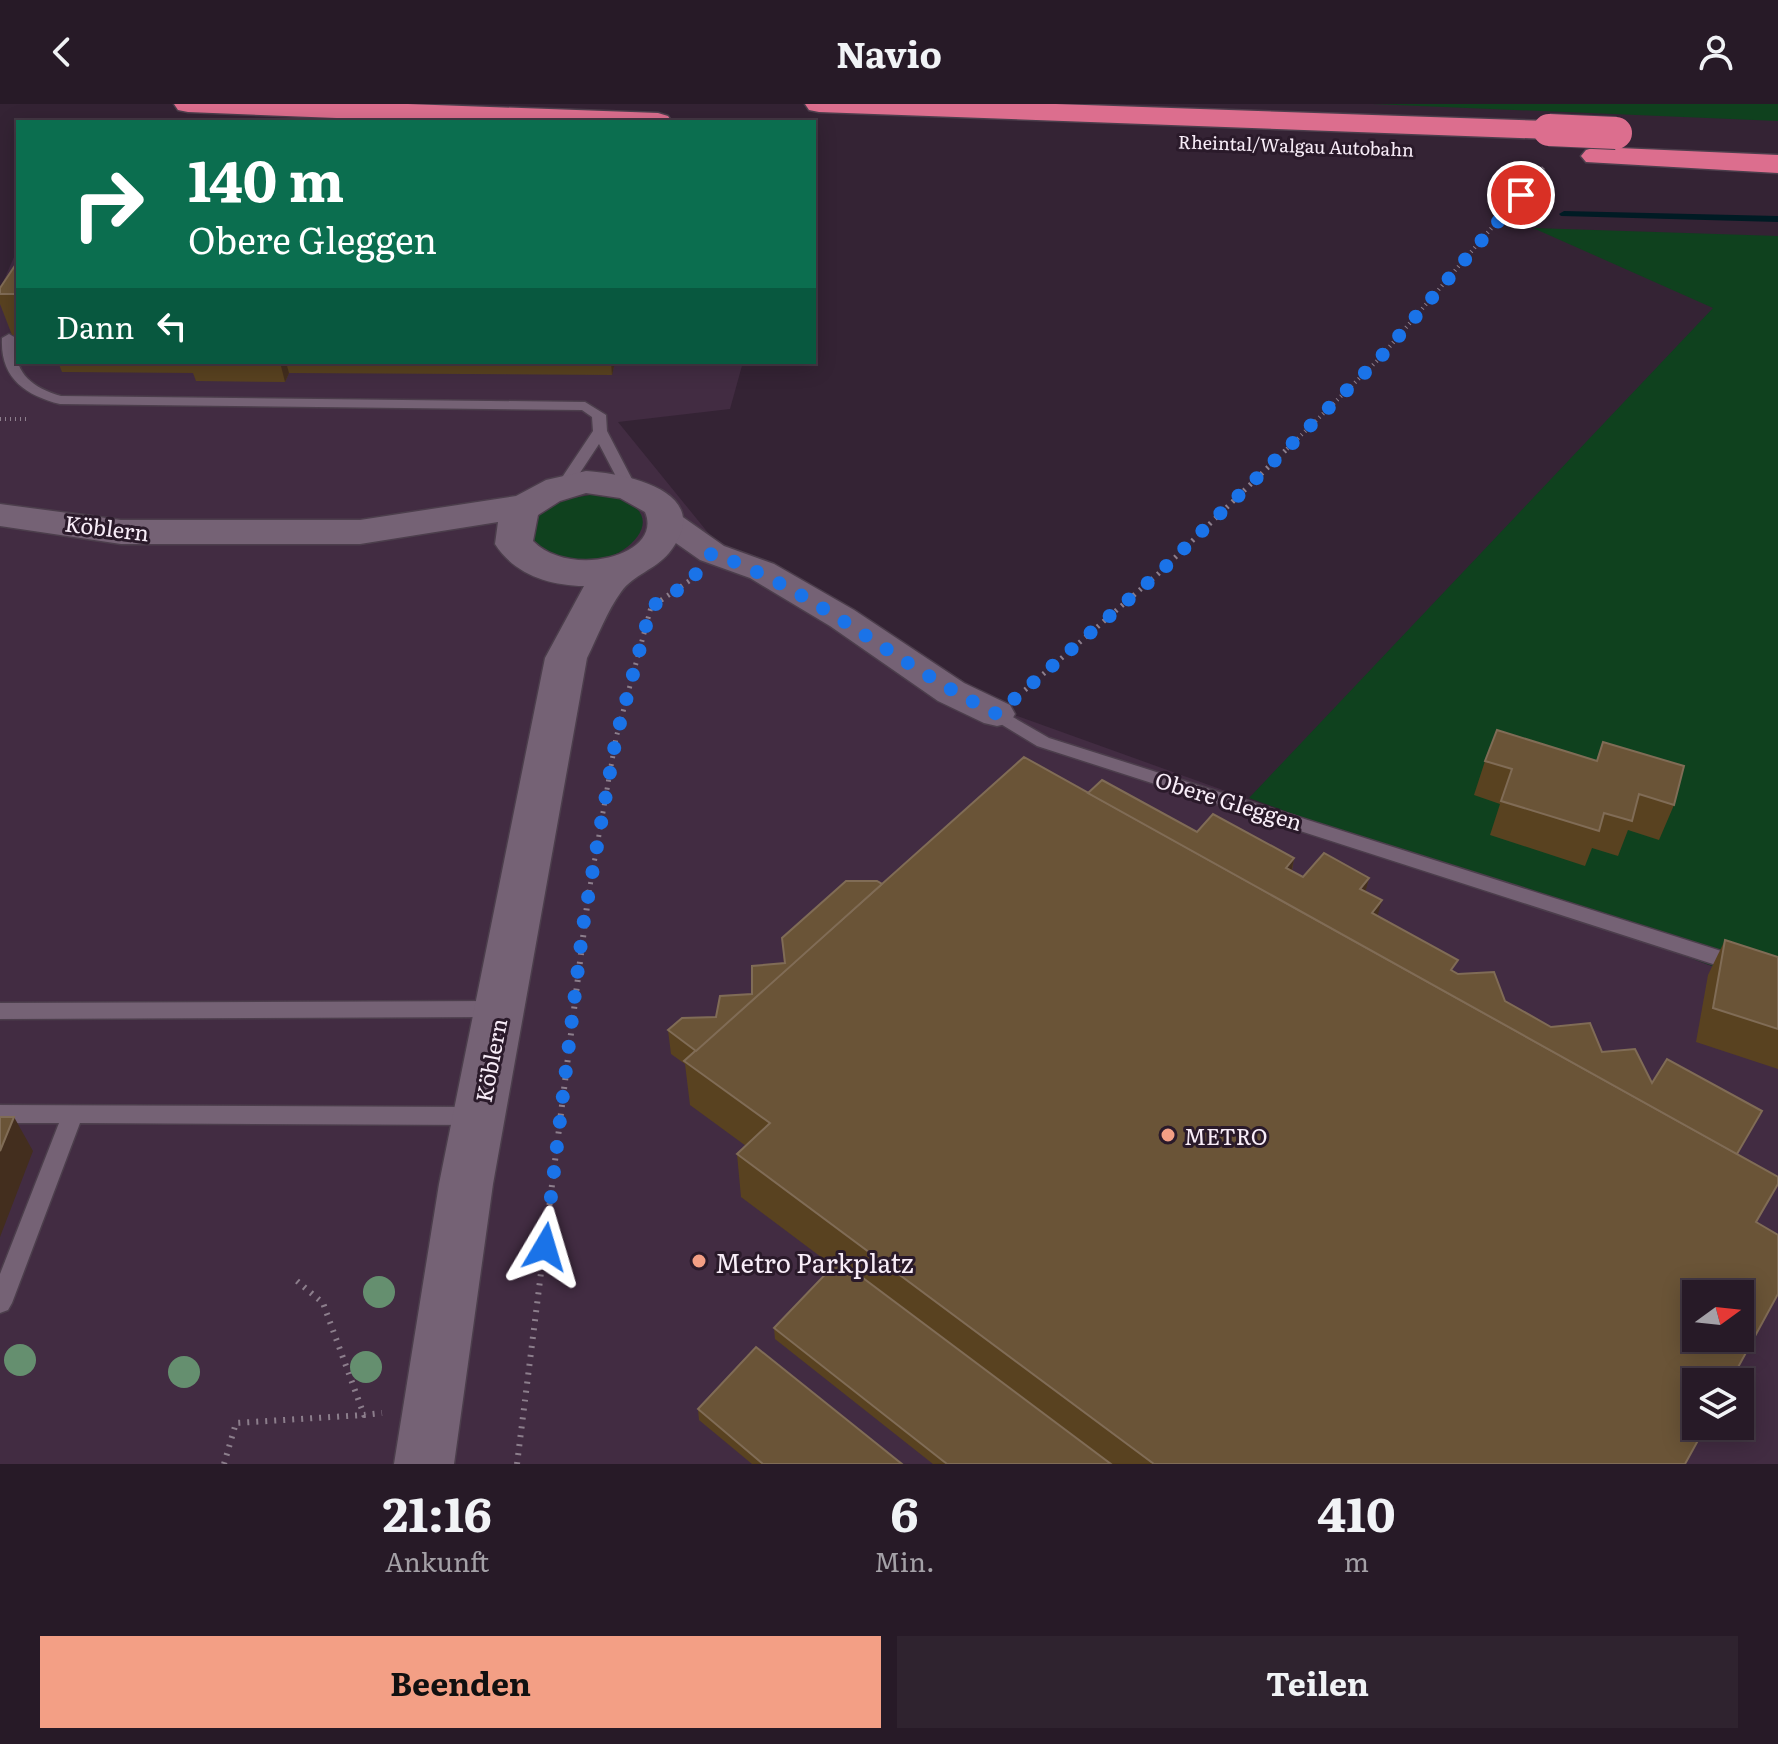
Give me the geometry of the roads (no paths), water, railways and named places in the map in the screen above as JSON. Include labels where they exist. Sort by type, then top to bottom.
[{"type":"highway","points":[[188,104],[606,120]]},
{"type":"highway","name":"Rheintal/Walgau Autobahn","points":[[819,104],[1778,139]]},
{"type":"highway","points":[[1075,104],[1139,115]]},
{"type":"highway","name":"Rheintal/Walgau Autobahn","points":[[816,128],[1535,164],[1596,156],[1778,164]]},
{"type":"street","name":"Köblern","points":[[376,531],[525,506],[565,485],[597,482],[627,485]]},
{"type":"street","points":[[627,485],[653,499],[665,520]]},
{"type":"street","points":[[525,506],[516,518],[514,544],[535,564],[552,571],[597,573],[630,563]]},
{"type":"street","name":"Köblern","points":[[10,512],[121,532],[376,531],[514,544]]},
{"type":"street","name":"Köblern","points":[[424,1464],[479,1116],[566,658],[603,588],[630,563],[655,546],[663,533],[665,520]]},
{"type":"street","name":"Obere Gleggen","points":[[665,520],[712,553],[762,571],[842,618],[951,692],[997,714]]},
{"type":"street","name":"Obere Gleggen","points":[[630,563],[712,553]]},
{"type":"street","name":"Köblern","points":[[552,571],[566,658]]},
{"type":"lane","points":[[9,338],[4,351],[11,374],[31,393],[60,400],[585,406],[599,415],[600,431],[627,485]]},
{"type":"lane","points":[[565,485],[600,431]]},
{"type":"lane","name":"Obere Gleggen","points":[[997,714],[1043,742],[1778,977]]},
{"type":"lane","points":[[0,1011],[499,1009]]},
{"type":"lane","points":[[0,1114],[479,1116]]},
{"type":"lane","points":[[0,1303],[73,1115]]},
{"type":"waterway","points":[[1564,214],[1778,219]]},
{"type":"place","name":"METRO","points":[[1168,1135]]},
{"type":"place","name":"Metro Parkplatz","points":[[699,1261]]}]
